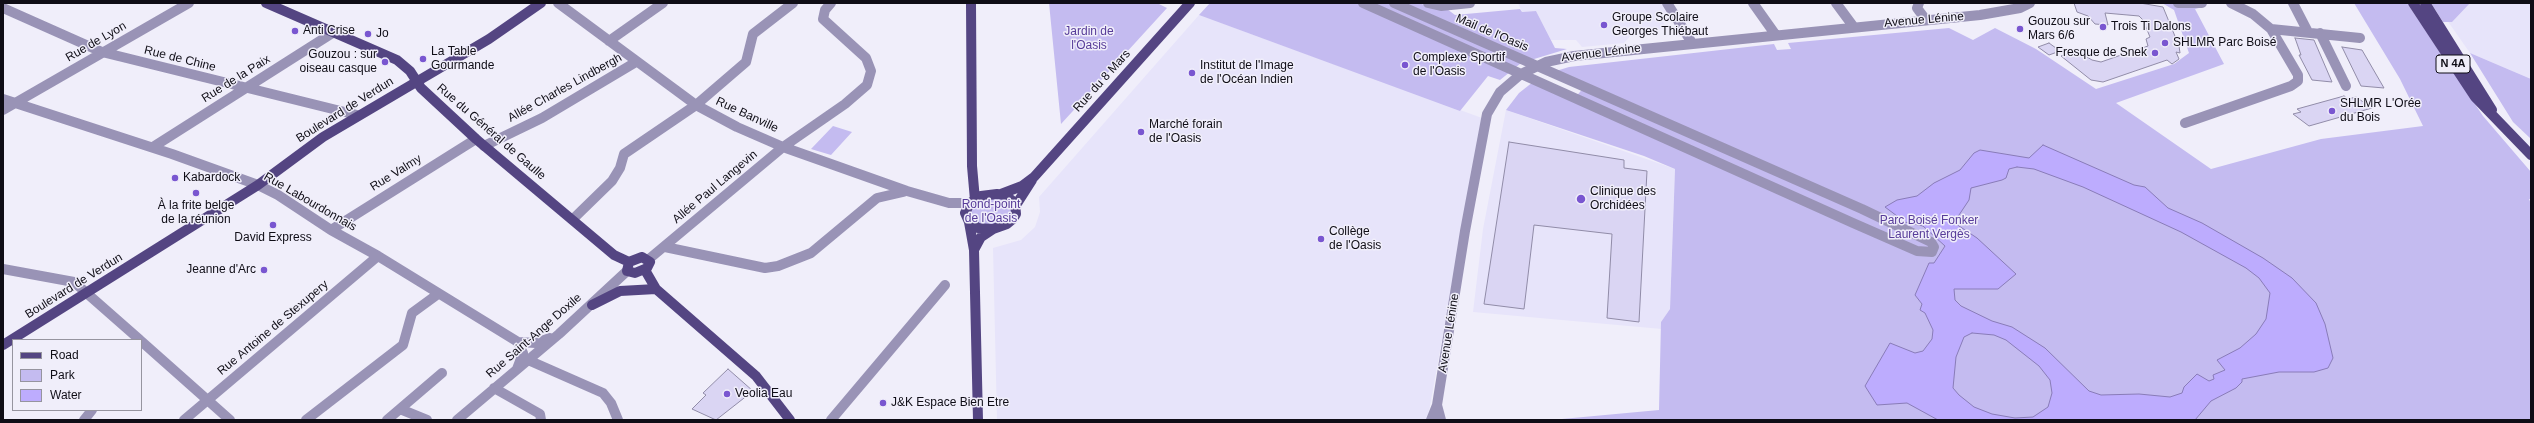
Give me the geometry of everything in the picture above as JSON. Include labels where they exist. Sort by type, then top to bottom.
[{"type":"main road","name":"Boulevard de Verdun","points":[[13,339],[258,185],[323,136],[489,39],[541,3]]},
{"type":"main road","points":[[971,3],[972,166],[976,181],[972,201],[967,208],[967,220],[974,250],[978,420]]},
{"type":"main road","name":"Rue du 8 Mars","points":[[1001,194],[1022,186],[1034,176],[1190,3]]},
{"type":"main road","name":"N 4A","points":[[2414,3],[2475,97],[2531,155]]},
{"type":"main road","name":"N 4A","points":[[2425,3],[2485,97],[2498,121]]},
{"type":"main road","name":"Rue du Général de Gaulle","points":[[271,4],[397,60],[410,71],[416,82],[476,139],[628,266]]},
{"type":"main road","name":"Rue du 8 Mars","points":[[1016,205],[1034,176]]},
{"type":"main road","points":[[976,181],[989,194]]},
{"type":"main road","points":[[972,201],[989,194],[1001,194],[1011,198],[1016,205],[1016,214],[1013,219],[1007,224],[993,229],[981,237],[974,250]]},
{"type":"main road","points":[[967,220],[978,228],[993,229]]},
{"type":"main road","points":[[642,257],[649,259],[650,265],[645,270],[635,274],[628,266],[642,257]]},
{"type":"main road","points":[[645,270],[656,289],[756,376],[790,420]]},
{"type":"main road","points":[[592,305],[620,291],[656,289]]},
{"type":"main road","name":"Boulevard de Verdun","points":[[3,345],[12,339]]},
{"type":"street","name":"Rue de Lyon","points":[[3,110],[189,3]]},
{"type":"street","name":"Rue Banville","points":[[558,3],[696,105],[783,147],[907,191],[949,203],[972,201]]},
{"type":"street","points":[[609,40],[662,3]]},
{"type":"street","points":[[573,219],[612,181],[620,168],[624,154],[696,105],[746,62],[753,34],[792,3]]},
{"type":"street","name":"Mail de l'Oasis","points":[[1363,3],[1910,248],[1926,253],[1932,252],[1934,247],[1931,242],[1918,235],[1538,65],[1394,3]]},
{"type":"street","points":[[1428,3],[1441,6],[1470,3]]},
{"type":"street","points":[[1667,3],[1692,43]]},
{"type":"street","points":[[1753,3],[1775,34]]},
{"type":"street","points":[[1836,3],[1853,26]]},
{"type":"street","points":[[1919,3],[1917,8],[1926,20]]},
{"type":"street","name":"Avenue Lénine","points":[[1431,420],[1438,405],[1465,231],[1488,114],[1500,92],[1521,74],[1538,65],[1574,56],[1853,26],[1990,14],[2030,3]]},
{"type":"street","points":[[2178,3],[2202,3]]},
{"type":"street","points":[[2185,123],[2256,99],[2298,82],[2298,75],[2271,29],[2252,14],[2231,3]]},
{"type":"street","points":[[2293,3],[2308,32]]},
{"type":"street","name":"Allée Paul Langevin","points":[[649,259],[783,147],[861,91],[871,77],[870,64],[866,58],[825,23],[823,15],[828,4]]},
{"type":"street","name":"Rue de Chine","points":[[3,8],[102,52],[357,115]]},
{"type":"street","points":[[2271,29],[2360,38]]},
{"type":"street","name":"Rue de la Paix","points":[[153,147],[334,32]]},
{"type":"street","points":[[2320,33],[2346,86]]},
{"type":"street","name":"Allée Charles Lindbergh","points":[[484,146],[542,118],[636,62]]},
{"type":"street","name":"Rue Labourdonnais","points":[[3,99],[153,147],[258,185],[331,230],[378,256],[518,342]]},
{"type":"street","name":"Rue Valmy","points":[[331,230],[476,139]]},
{"type":"street","points":[[665,247],[765,268],[778,266],[811,253],[828,241],[877,198],[907,191]]},
{"type":"street","name":"Rue Banville","points":[[949,203],[967,220]]},
{"type":"street","name":"Rue Antoine de Stexupery","points":[[184,420],[378,256]]},
{"type":"street","name":"Rue Saint-Ange Doxile","points":[[457,420],[592,305],[599,295],[628,266]]},
{"type":"street","points":[[3,269],[74,282],[137,339]]},
{"type":"street","points":[[831,420],[945,285]]},
{"type":"street","points":[[306,420],[403,345],[412,313],[438,294]]},
{"type":"street","points":[[518,342],[536,343],[559,334]]},
{"type":"street","points":[[517,369],[523,353],[518,342]]},
{"type":"street","points":[[142,344],[230,420]]},
{"type":"street","points":[[528,360],[603,394],[611,403],[618,420]]},
{"type":"street","points":[[387,420],[442,373]]},
{"type":"street","points":[[494,388],[540,414],[541,420]]},
{"type":"street","name":"Avenue Lénine","points":[[1438,405],[1441,420]]},
{"type":"street","points":[[400,409],[427,420]]},
{"type":"street","points":[[84,420],[91,411]]},
{"type":"shaded area","name":"Groupe Scolaire Georges Thiébaut","points":[[1518,3],[1662,3],[1669,14],[1659,15],[1666,27],[1664,29],[1635,31],[1624,43],[1582,47],[1576,40],[1551,40],[1536,11],[1522,12]]},
{"type":"shaded area","points":[[2435,3],[2531,3],[2531,79],[2470,53]]},
{"type":"shaded area","points":[[1199,15],[1482,118],[1428,417],[1426,420],[997,420],[993,248],[1021,240],[1035,227],[1040,212],[1039,197]]},
{"type":"shaded area","name":"Clinique des Orchidées","points":[[1506,110],[1675,169],[1670,309],[1661,322],[1662,329],[1473,312],[1483,229]]},
{"type":"green space","name":"Jardin de l'Oasis","points":[[1049,3],[1157,3],[1167,8],[1061,124]]},
{"type":"green space","points":[[1210,3],[1419,3],[1433,8],[1447,9],[1455,15],[1520,9],[1522,12],[1536,11],[1555,48],[1567,49],[1521,63],[1500,80],[1488,76],[1460,111],[1199,15]]},
{"type":"green space","name":"Parc Boisé Fonker Laurent Vergès","points":[[2162,3],[2201,3],[2203,7],[2195,9],[2224,64],[2116,103],[2211,169],[2321,139],[2423,126],[2400,79],[2354,3],[2407,3],[2483,116],[2531,172],[2531,199],[2529,199],[2531,204],[2531,420],[1551,420],[1659,410],[1661,322],[1670,309],[1675,169],[1644,156],[1506,110],[1519,93],[1533,82],[1573,100],[1586,85],[1556,71],[1569,67],[1774,44],[1777,50],[1791,49],[1788,43],[1949,28],[1973,40],[1995,28],[2036,49],[2096,89],[2174,64],[2189,53],[2174,10]]},
{"type":"green space","points":[[2431,3],[2470,3],[2452,22],[2443,22]]},
{"type":"green space","points":[[2470,53],[2531,79],[2531,139],[2513,122]]},
{"type":"green space","points":[[833,126],[852,132],[831,155],[811,149]]},
{"type":"green space","name":"Rond-point de l'Oasis","points":[[1011,198],[1013,219],[985,229],[966,213],[975,200]]},
{"type":"water","points":[[2043,145],[2134,185],[2145,187],[2168,208],[2202,223],[2263,258],[2292,278],[2316,303],[2325,324],[2333,358],[2328,368],[2314,372],[2279,372],[2242,379],[2242,382],[2236,388],[2211,401],[2195,420],[1938,420],[1907,403],[1877,405],[1865,386],[1890,343],[1915,353],[1923,351],[1932,339],[1933,330],[1925,313],[1920,310],[1922,304],[1915,295],[1929,263],[1934,263],[1945,246],[1923,226],[1905,222],[1885,207],[1897,200],[1917,196],[1934,183],[1960,170],[1974,153],[1980,150],[2029,158]],"holes":[[[2017,167],[2034,169],[2083,187],[2181,232],[2246,268],[2259,278],[2270,293],[2266,319],[2256,334],[2240,348],[2217,360],[2225,370],[2213,375],[2214,379],[2209,381],[2197,374],[2184,387],[2182,393],[2170,397],[2139,394],[2101,395],[2089,391],[2045,348],[2012,327],[1992,321],[1961,306],[1955,300],[1954,289],[1998,289],[2016,274],[1977,238],[1956,224],[1957,218],[1969,200],[1971,188],[2002,180],[2006,178],[2009,169]],[[1972,333],[1994,335],[2006,340],[2039,366],[2050,380],[2052,393],[2048,407],[2033,417],[2015,418],[1992,414],[1974,407],[1959,395],[1953,388],[1956,357],[1964,337]]]},
{"type":"building","name":"SHLMR Parc Boisé","points":[[2074,3],[2140,3],[2163,7],[2179,46],[2180,53],[2176,52],[2179,59],[2172,64],[2167,60],[2103,82],[2091,80],[2061,56],[2077,51],[2092,60],[2101,62],[2124,54],[2123,48],[2131,52],[2148,46],[2146,39],[2150,37],[2143,20],[2139,16],[2105,13],[2108,25],[2095,24],[2088,16],[2077,12]]},
{"type":"building","name":"SHLMR L'Orée du Bois","points":[[2295,38],[2314,40],[2332,82],[2312,80],[2299,55],[2301,55]]},
{"type":"building","points":[[2049,43],[2060,51],[2049,55],[2038,47]]},
{"type":"building","name":"SHLMR L'Orée du Bois","points":[[2342,47],[2362,50],[2384,88],[2361,86]]},
{"type":"building","name":"SHLMR L'Orée du Bois","points":[[2344,96],[2348,99],[2356,97],[2372,108],[2309,126],[2293,114],[2301,112],[2297,109]]},
{"type":"building","name":"Clinique des Orchidées","points":[[1509,142],[1624,160],[1624,168],[1647,171],[1639,322],[1607,318],[1612,234],[1534,225],[1524,309],[1484,304]]},
{"type":"building","name":"Veolia Eau","points":[[728,369],[753,391],[716,420],[692,409],[706,395],[703,393]]},
{"type":"place","name":"Groupe Scolaire Georges Thiébaut","points":[[1604,25]]},
{"type":"place","name":"Trois Ti Dalons","points":[[2103,27]]},
{"type":"place","name":"Gouzou sur Mars 6/6","points":[[2020,29]]},
{"type":"place","name":"Anti Crise","points":[[295,31]]},
{"type":"place","name":"Jo","points":[[368,34]]},
{"type":"place","name":"SHLMR Parc Boisé","points":[[2165,43]]},
{"type":"place","name":"Fresque de Snek","points":[[2155,53]]},
{"type":"place","name":"La Table Gourmande","points":[[423,59]]},
{"type":"place","name":"Gouzou : sur oiseau casque","points":[[385,62]]},
{"type":"place","name":"Complexe Sportif de l'Oasis","points":[[1405,65]]},
{"type":"place","name":"Institut de l'Image de l'Océan Indien","points":[[1192,73]]},
{"type":"place","name":"SHLMR L'Orée du Bois","points":[[2332,111]]},
{"type":"place","name":"Marché forain de l'Oasis","points":[[1141,132]]},
{"type":"place","name":"Kabardock","points":[[175,178]]},
{"type":"place","name":"À la frite belge de la réunion","points":[[196,193]]},
{"type":"place","name":"Clinique des Orchidées","points":[[1581,199]]},
{"type":"place","name":"David Express","points":[[273,225]]},
{"type":"place","name":"Collège de l'Oasis","points":[[1321,239]]},
{"type":"place","name":"Jeanne d'Arc","points":[[264,270]]},
{"type":"place","name":"Veolia Eau","points":[[727,394]]},
{"type":"place","name":"J&K Espace Bien Etre","points":[[883,403]]}]
